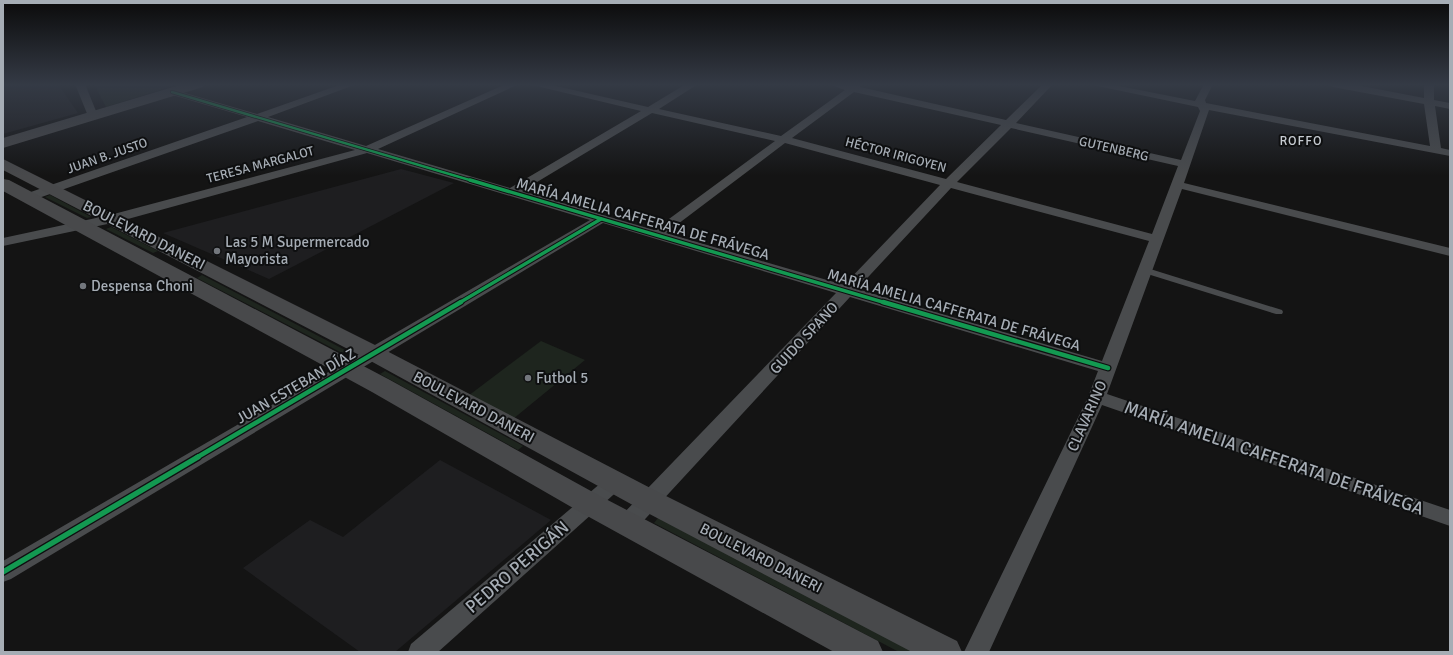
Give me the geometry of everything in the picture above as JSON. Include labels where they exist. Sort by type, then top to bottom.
[{"type":"main road","points":[[3,142],[98,115]]},
{"type":"main road","name":"BOULEVARD DANERI","points":[[3,164],[54,188],[375,354],[650,501],[945,652]]},
{"type":"main road","name":"BOULEVARD DANERI","points":[[3,184],[349,369],[590,504],[866,652]]},
{"type":"main road","points":[[166,271],[191,260]]},
{"type":"main road","points":[[519,465],[544,444]]},
{"type":"street","name":"MARÍA AMELIA CAFFERATA DE FRÁVEGA","points":[[250,115],[1108,368]]},
{"type":"street","name":"JUAN B. JUSTO","points":[[29,197],[265,115]]},
{"type":"street","name":"TERESA MARGALOT","points":[[3,242],[112,219],[366,150],[446,115]]},
{"type":"street","points":[[512,192],[642,115]]},
{"type":"street","name":"HÉCTOR IRIGOYEN","points":[[671,115],[785,140],[1156,240]]},
{"type":"street","points":[[655,235],[819,115]]},
{"type":"street","name":"GUTENBERG","points":[[969,115],[1185,164]]},
{"type":"street","name":"GUIDO SPANO","points":[[627,524],[949,183],[1018,115]]},
{"type":"street","name":"CLAVARINO","points":[[976,652],[1097,397],[1144,270],[1179,185],[1185,164],[1204,115]]},
{"type":"street","points":[[1248,115],[1450,154]]},
{"type":"street","points":[[1431,115],[1436,151]]},
{"type":"street","points":[[1179,185],[1450,252]]},
{"type":"street","name":"JUAN ESTEBAN DÍAZ","points":[[3,572],[375,354],[601,219]]},
{"type":"street","name":"MARÍA AMELIA CAFFERATA DE FRÁVEGA","points":[[1097,397],[1450,518]]},
{"type":"street","name":"PEDRO PERIGÁN","points":[[420,652],[615,482]]},
{"type":"lane","points":[[1144,270],[1279,312]]},
{"type":"shaded area","points":[[3,115],[72,115],[3,134]]},
{"type":"shaded area","points":[[401,169],[454,183],[269,279],[163,233]]},
{"type":"shaded area","points":[[50,195],[91,217],[87,218],[45,197]]},
{"type":"shaded area","points":[[111,227],[158,251],[153,253],[106,229]]},
{"type":"shaded area","points":[[202,275],[347,351],[342,353],[197,278]]},
{"type":"shaded area","name":"Futbol 5","points":[[541,341],[585,360],[513,419],[468,396]]},
{"type":"shaded area","points":[[385,371],[523,446],[518,450],[380,374]]},
{"type":"shaded area","points":[[440,460],[551,520],[395,652],[360,652],[243,568],[310,520],[343,537]]},
{"type":"shaded area","points":[[658,518],[916,652],[899,652],[654,523]]},
{"type":"cycle path","points":[[249,115],[1108,368]]},
{"type":"cycle path","points":[[3,572],[601,219]]},
{"type":"place","name":"Las 5 M Supermercado Mayorista","points":[[217,251]]},
{"type":"place","name":"Despensa Choni","points":[[83,286]]},
{"type":"place","name":"Futbol 5","points":[[528,378]]},
{"type":"district","name":"ROFFO","points":[[1301,140]]}]
